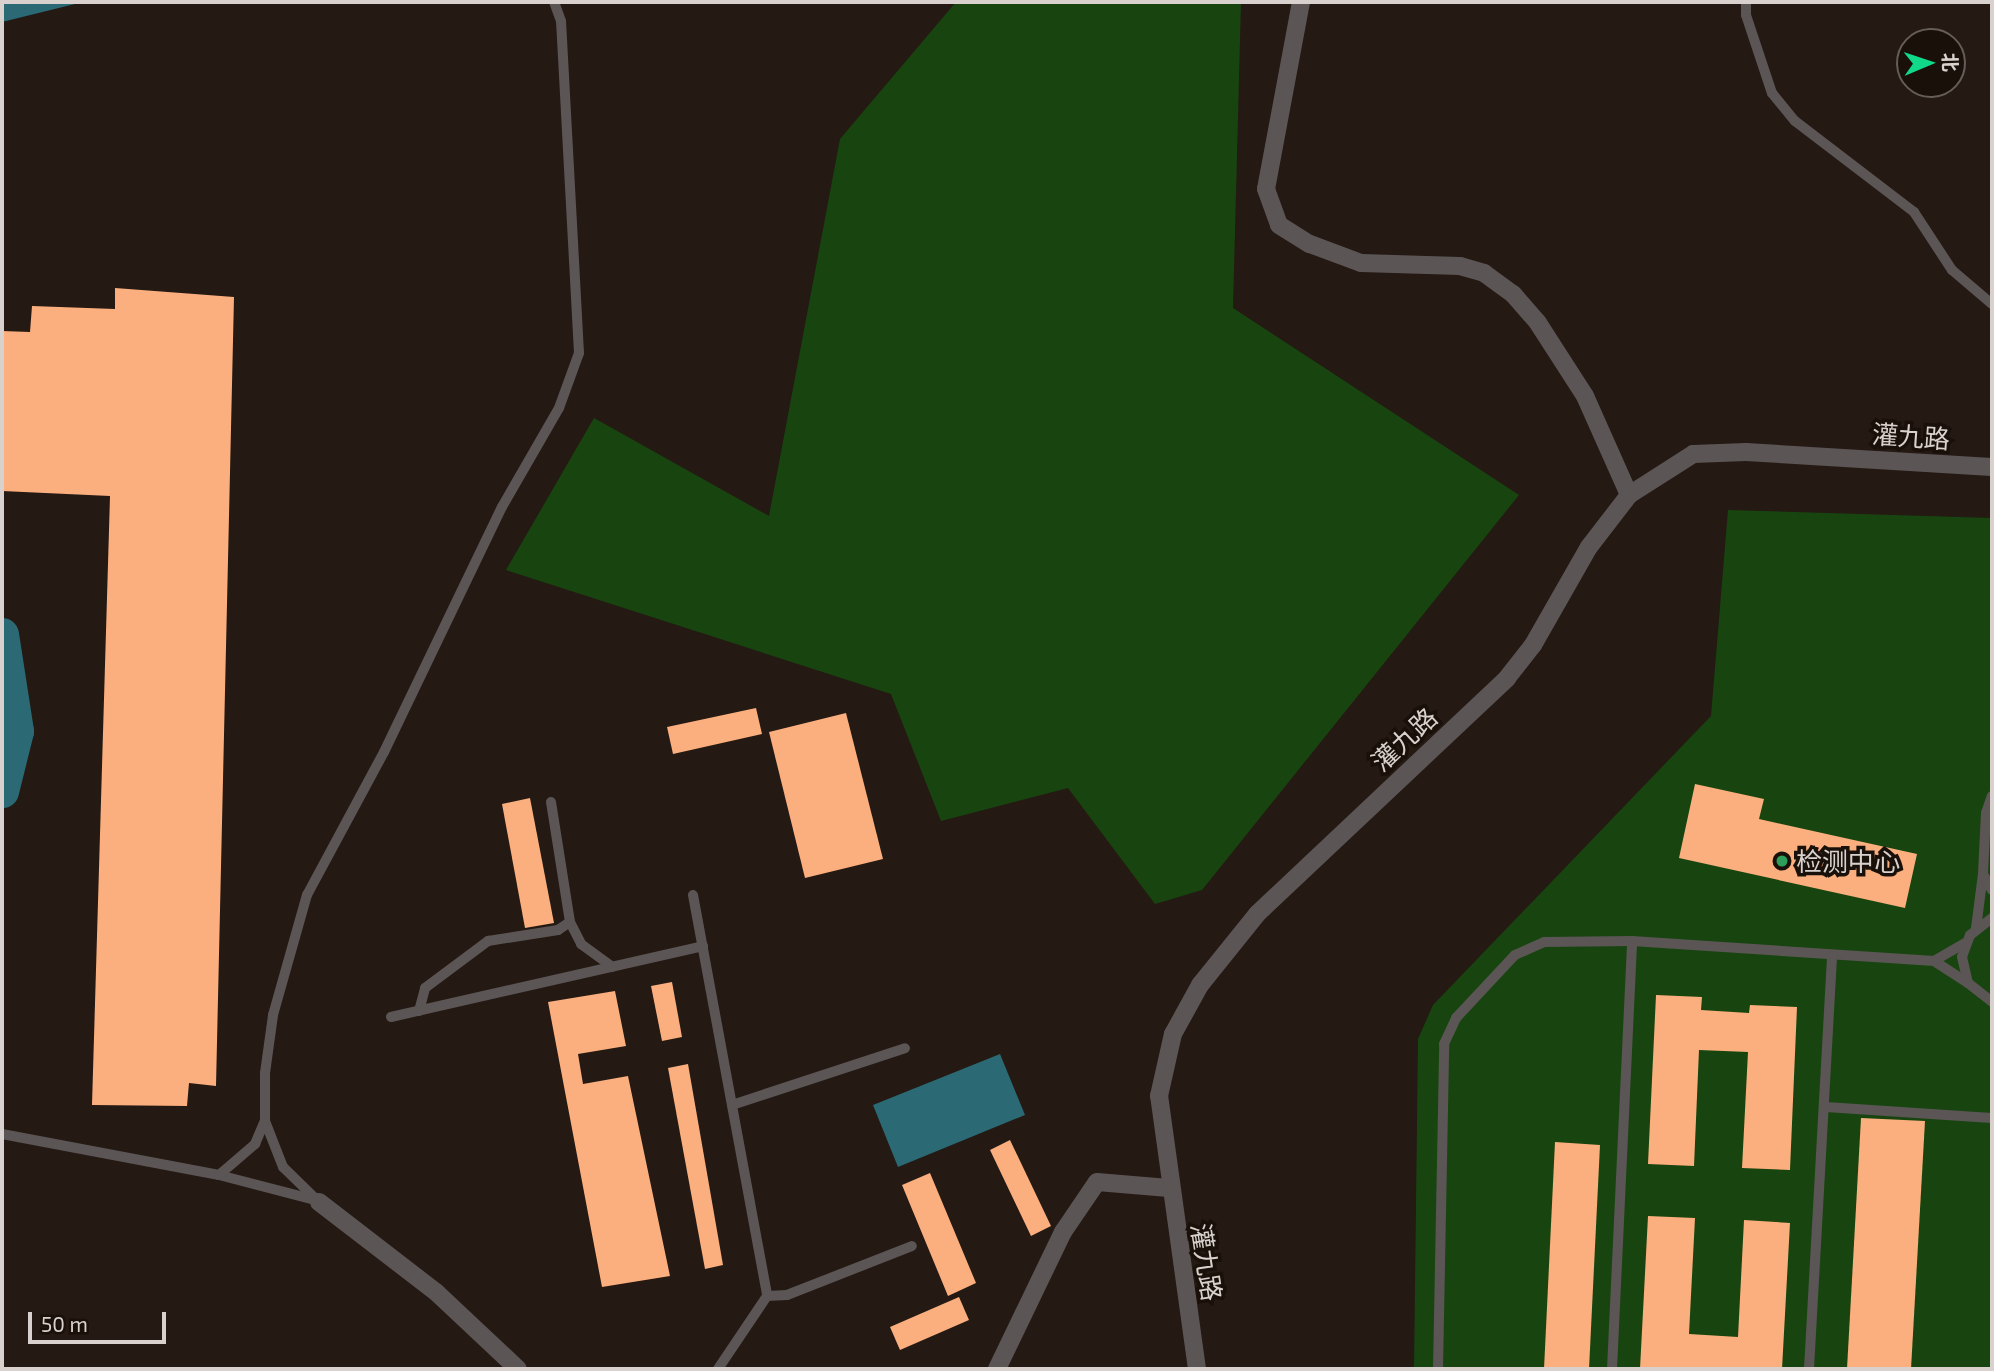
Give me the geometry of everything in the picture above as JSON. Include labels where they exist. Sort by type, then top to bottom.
[{"type":"street","points":[[1301,2],[1266,189],[1279,225],[1310,244],[1361,264],[1460,266],[1484,272],[1513,294],[1538,323],[1585,396],[1629,495]]},
{"type":"street","name":"灌九路","points":[[1197,1369],[1169,1188],[1159,1096],[1173,1034],[1200,985],[1257,914],[1507,678],[1533,645],[1589,547],[1629,495],[1693,454],[1746,452],[1992,467]]},
{"type":"street","points":[[998,1369],[1063,1232],[1097,1182],[1169,1188]]},
{"type":"street","points":[[319,1202],[437,1293],[518,1369]]},
{"type":"lane","points":[[319,1202],[283,1167],[265,1121],[265,1073],[273,1015],[307,895],[384,752],[502,507],[559,408],[579,353],[561,21],[554,2]]},
{"type":"lane","points":[[1746,2],[1746,15],[1772,93],[1795,121],[1914,212],[1952,270],[1992,304]]},
{"type":"lane","points":[[1976,928],[1983,874],[1986,813],[1992,796]]},
{"type":"lane","points":[[551,802],[570,922],[581,944],[613,967]]},
{"type":"lane","points":[[1983,874],[1992,890]]},
{"type":"lane","points":[[693,895],[767,1296],[718,1369]]},
{"type":"lane","points":[[1934,961],[1965,943],[1976,928],[1992,918]]},
{"type":"lane","points":[[419,1011],[425,988],[488,941],[558,929],[570,922]]},
{"type":"lane","points":[[1612,1369],[1632,941]]},
{"type":"lane","points":[[1438,1369],[1444,1044],[1456,1018],[1515,955],[1544,942],[1632,941],[1934,961],[1968,982],[1992,1002]]},
{"type":"lane","points":[[1965,943],[1963,970],[1968,982]]},
{"type":"lane","points":[[391,1017],[702,946]]},
{"type":"lane","points":[[1809,1369],[1826,1107],[1832,956]]},
{"type":"lane","points":[[732,1105],[905,1048]]},
{"type":"lane","points":[[1826,1107],[1992,1118]]},
{"type":"lane","points":[[219,1175],[255,1144],[265,1121]]},
{"type":"lane","points":[[2,1134],[219,1175],[319,1202]]},
{"type":"lane","points":[[767,1296],[787,1295],[912,1246]]},
{"type":"green space","points":[[956,2],[1241,2],[1233,308],[1519,495],[1202,890],[1155,904],[1068,788],[941,821],[891,694],[506,570],[594,418],[769,516],[840,139]]},
{"type":"green space","name":"检测中心","points":[[1728,510],[1992,518],[1992,1369],[1414,1369],[1418,1039],[1433,1005],[1711,716]]},
{"type":"water","points":[[2,2],[83,2],[2,22]]},
{"type":"water","points":[[1000,1054],[1025,1115],[898,1167],[873,1105]]},
{"type":"building","points":[[115,288],[234,297],[216,1086],[189,1083],[187,1106],[92,1105],[110,496],[2,491],[2,331],[30,332],[32,306],[115,309]]},
{"type":"building","points":[[756,708],[762,734],[673,754],[667,727]]},
{"type":"building","points":[[846,713],[883,859],[805,878],[769,732]]},
{"type":"building","points":[[1695,784],[1764,799],[1759,819],[1917,854],[1905,908],[1679,858]]},
{"type":"building","points":[[530,798],[554,923],[525,928],[502,804]]},
{"type":"building","points":[[672,982],[682,1037],[662,1041],[651,986]]},
{"type":"building","points":[[615,991],[626,1046],[578,1054],[583,1084],[628,1076],[670,1276],[602,1287],[548,1002]]},
{"type":"building","points":[[1656,995],[1702,997],[1701,1010],[1749,1013],[1750,1005],[1797,1007],[1790,1170],[1742,1168],[1748,1052],[1699,1050],[1694,1166],[1648,1164]]},
{"type":"building","points":[[688,1064],[723,1265],[705,1269],[668,1068]]},
{"type":"building","points":[[1861,1118],[1925,1121],[1911,1369],[1847,1369]]},
{"type":"building","points":[[1010,1140],[1051,1226],[1031,1236],[990,1150]]},
{"type":"building","points":[[1555,1142],[1600,1145],[1589,1369],[1544,1369]]},
{"type":"building","points":[[930,1173],[976,1283],[948,1296],[902,1185]]},
{"type":"building","points":[[1648,1216],[1695,1218],[1689,1334],[1738,1337],[1744,1220],[1790,1223],[1782,1369],[1640,1369]]},
{"type":"building","points":[[959,1297],[969,1320],[900,1350],[890,1327]]},
{"type":"waterway","points":[[2,634],[17,731],[2,791]]},
{"type":"place","name":"检测中心","points":[[1782,861]]}]
